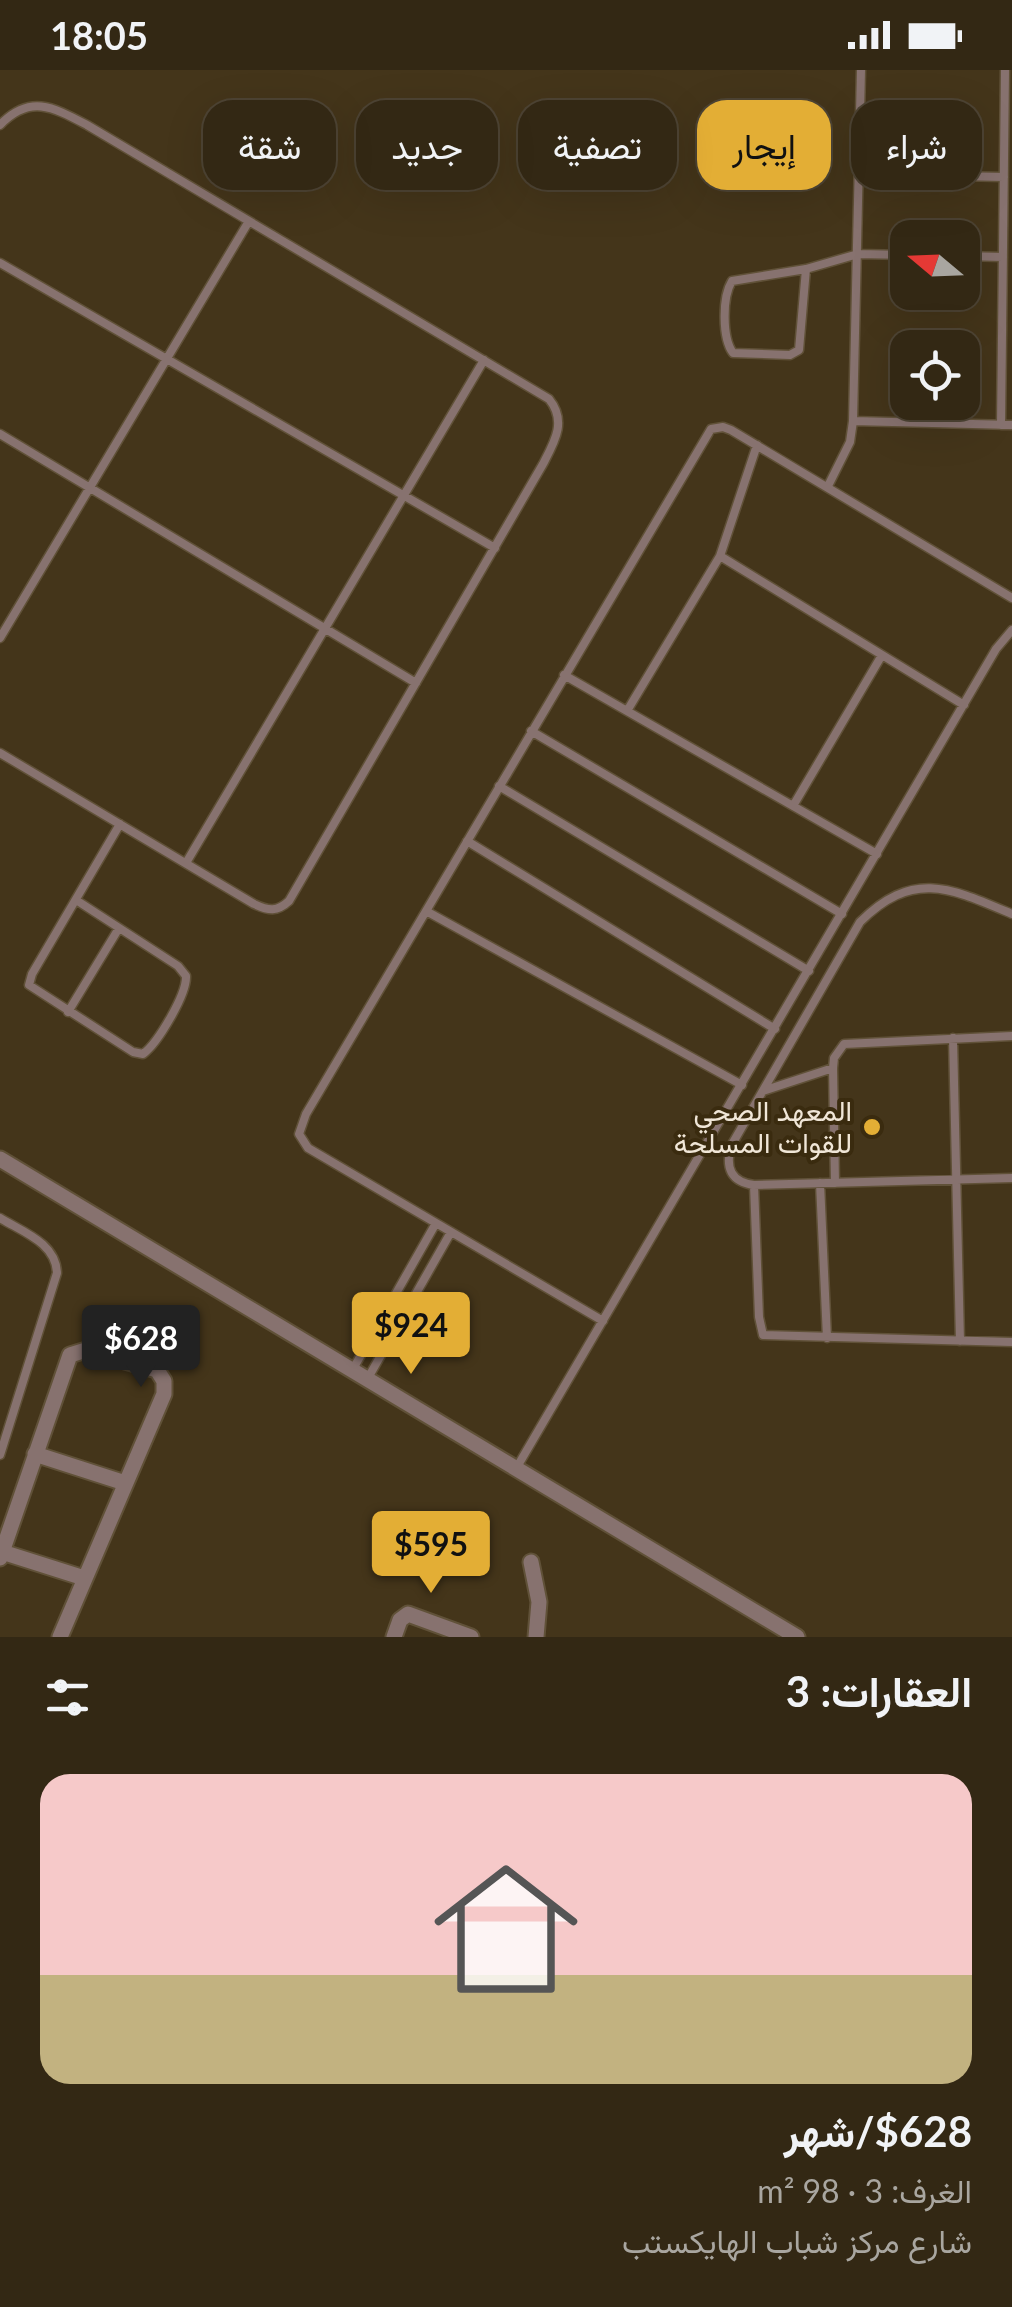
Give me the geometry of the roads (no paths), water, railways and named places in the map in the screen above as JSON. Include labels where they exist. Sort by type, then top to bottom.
[{"type":"street","points":[[0,1159],[797,1637]]},
{"type":"street","points":[[60,1637],[164,1394],[164,1381],[157,1370],[86,1350],[75,1352],[68,1360],[1,1555],[84,1578]]},
{"type":"street","points":[[36,1454],[125,1483]]},
{"type":"street","points":[[531,1562],[539,1602],[536,1637]]},
{"type":"street","points":[[394,1637],[400,1620],[408,1614],[471,1637]]},
{"type":"lane","points":[[860,100],[861,70]]},
{"type":"lane","points":[[1002,425],[1006,70]]},
{"type":"lane","points":[[0,125],[16,110],[31,105],[87,124],[549,399],[557,408],[560,423],[544,464],[290,901],[279,910],[266,910],[254,904],[0,753]]},
{"type":"lane","points":[[982,177],[1004,177]]},
{"type":"lane","points":[[828,486],[850,442],[853,421],[859,190]]},
{"type":"lane","points":[[0,638],[250,221]]},
{"type":"lane","points":[[806,269],[800,350],[790,356],[733,353],[727,342],[726,299],[732,281],[806,269],[858,254],[890,255]]},
{"type":"lane","points":[[980,256],[1003,257]]},
{"type":"lane","points":[[0,264],[494,548]]},
{"type":"lane","points":[[186,864],[484,360]]},
{"type":"lane","points":[[853,421],[1012,425]]},
{"type":"lane","points":[[603,1321],[308,1148],[298,1134],[306,1114],[707,434],[716,426],[723,426],[828,486],[1012,598]]},
{"type":"lane","points":[[0,434],[416,683]]},
{"type":"lane","points":[[626,711],[720,556],[757,445]]},
{"type":"lane","points":[[720,556],[964,705]]},
{"type":"lane","points":[[518,1467],[996,649],[1012,630]]},
{"type":"lane","points":[[793,806],[882,655]]},
{"type":"lane","points":[[564,675],[877,854]]},
{"type":"lane","points":[[532,731],[842,914]]},
{"type":"lane","points":[[499,786],[808,971]]},
{"type":"lane","points":[[76,900],[178,966],[186,976],[184,990],[149,1050],[138,1054],[32,989],[30,980],[76,900],[120,824]]},
{"type":"lane","points":[[466,841],[775,1029]]},
{"type":"lane","points":[[1012,914],[938,887],[900,892],[875,907],[860,922],[731,1146],[728,1158],[734,1178],[754,1186],[1012,1178]]},
{"type":"lane","points":[[426,911],[742,1086]]},
{"type":"lane","points":[[68,1012],[120,928]]},
{"type":"lane","points":[[835,1183],[833,1068],[834,1058],[844,1044],[1012,1036]]},
{"type":"lane","points":[[953,1038],[960,1341]]},
{"type":"lane","points":[[763,1091],[833,1068]]},
{"type":"lane","points":[[820,1184],[827,1338]]},
{"type":"lane","points":[[754,1186],[759,1328],[764,1335],[1012,1342]]},
{"type":"lane","points":[[0,1218],[46,1246],[55,1258],[57,1273],[0,1455]]},
{"type":"lane","points":[[353,1368],[436,1223]]},
{"type":"lane","points":[[368,1378],[451,1232]]},
{"type":"place","name":"المعهد الصحي للقوات المسلحة","points":[[872,1127]]}]
